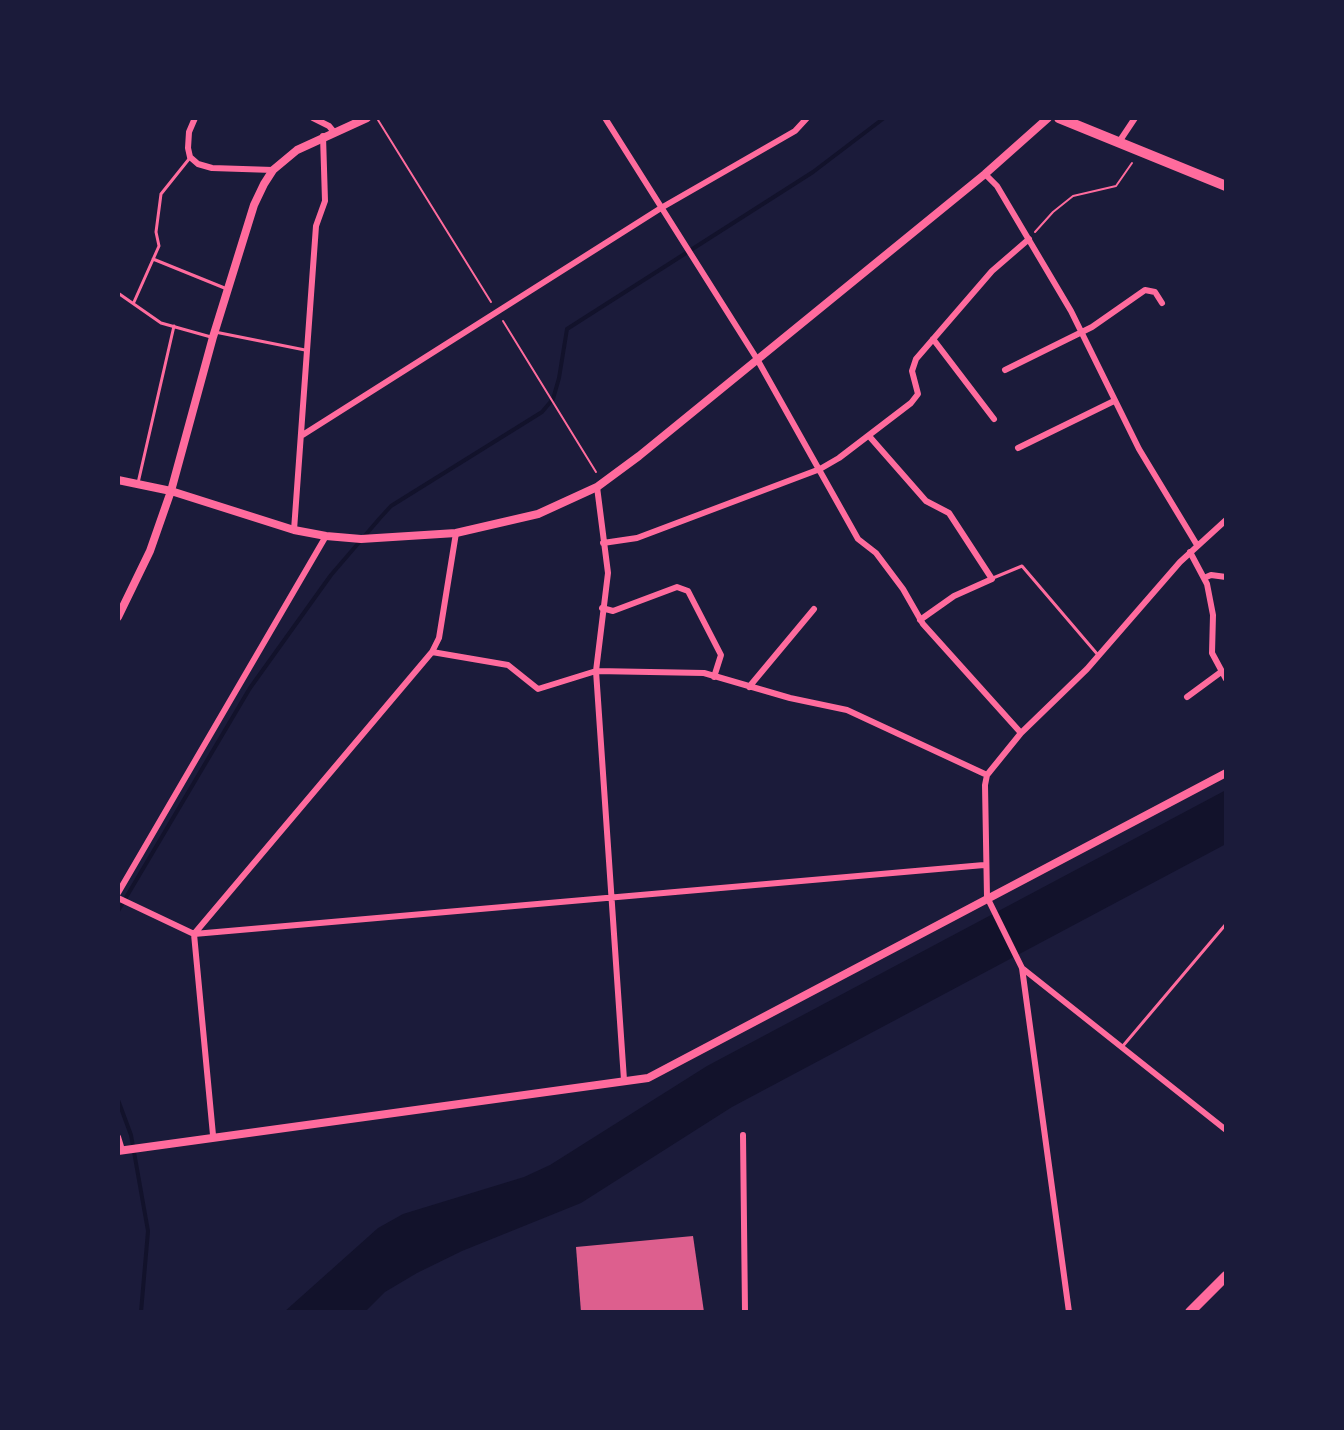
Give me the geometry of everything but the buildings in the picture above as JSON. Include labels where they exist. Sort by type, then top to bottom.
[{"type":"main road","points":[[1059,118],[1226,186]]},
{"type":"main road","points":[[1196,1310],[1226,1276]]},
{"type":"street","points":[[193,118],[189,132],[190,157],[212,168],[273,170]]},
{"type":"street","points":[[313,118],[334,132]]},
{"type":"street","points":[[118,617],[150,551],[171,491],[254,205],[273,170],[323,136],[367,118]]},
{"type":"street","points":[[605,118],[757,359],[858,539],[876,553],[903,589],[920,620],[964,673],[1021,733]]},
{"type":"street","points":[[301,436],[661,208],[795,131],[807,118]]},
{"type":"street","points":[[118,480],[171,491],[294,530],[326,536],[361,539],[456,533],[524,519],[600,485],[985,174],[1048,118]]},
{"type":"street","points":[[1119,142],[1135,118]]},
{"type":"street","points":[[294,530],[316,226],[325,201],[323,136]]},
{"type":"street","points":[[985,174],[997,186],[1029,239],[1114,401],[1197,545]]},
{"type":"street","points":[[603,543],[627,541],[820,469],[869,436],[918,394],[912,371],[916,359],[992,271],[1029,239]]},
{"type":"street","points":[[1005,370],[1081,333],[1145,290],[1155,292],[1162,303]]},
{"type":"street","points":[[933,339],[994,419]]},
{"type":"street","points":[[1018,448],[1114,401]]},
{"type":"street","points":[[869,436],[926,501],[949,513],[992,579],[954,596],[920,620]]},
{"type":"street","points":[[600,485],[608,573],[596,671],[624,1080]]},
{"type":"street","points":[[1069,1312],[1022,968],[987,897],[984,865],[987,775],[1021,733],[1098,655],[1190,552],[1226,520]]},
{"type":"street","points":[[213,1135],[194,934],[432,652],[439,638],[456,533]]},
{"type":"street","points":[[326,536],[118,896],[194,934],[984,865]]},
{"type":"street","points":[[1190,552],[1204,578],[1213,615],[1212,653],[1226,679]]},
{"type":"street","points":[[1204,578],[1211,575],[1226,577]]},
{"type":"street","points":[[602,608],[613,611],[677,587],[688,591],[721,655],[714,677]]},
{"type":"street","points":[[749,687],[814,609]]},
{"type":"street","points":[[432,652],[508,665],[538,689],[596,671],[704,673],[847,710],[987,775]]},
{"type":"street","points":[[1187,697],[1221,672]]},
{"type":"street","points":[[118,1137],[120,1150],[648,1078],[1226,773]]},
{"type":"street","points":[[1022,968],[1226,1130]]},
{"type":"street","points":[[743,1135],[745,1312]]},
{"type":"lane","points":[[134,302],[159,246],[157,213],[161,194],[190,157]]},
{"type":"lane","points":[[153,259],[228,289]]},
{"type":"lane","points":[[118,293],[161,323],[308,350]]},
{"type":"lane","points":[[138,483],[174,326]]},
{"type":"lane","points":[[992,579],[1022,566],[1098,655]]},
{"type":"lane","points":[[1122,1047],[1226,924]]},
{"type":"path","points":[[377,118],[600,485]]},
{"type":"path","points":[[1029,239],[1053,212],[1073,196],[1116,186],[1139,151]]},
{"type":"shaded area","points":[[1226,790],[1226,844],[732,1107],[581,1203],[462,1251],[417,1273],[385,1292],[365,1312],[284,1312],[378,1228],[403,1214],[524,1177],[550,1165],[707,1066]]},
{"type":"waterway","points":[[118,911],[250,688],[331,575],[391,506],[542,412],[553,399],[567,329],[813,172],[884,118]]},
{"type":"waterway","points":[[118,1100],[131,1135],[148,1231],[141,1312]]}]
